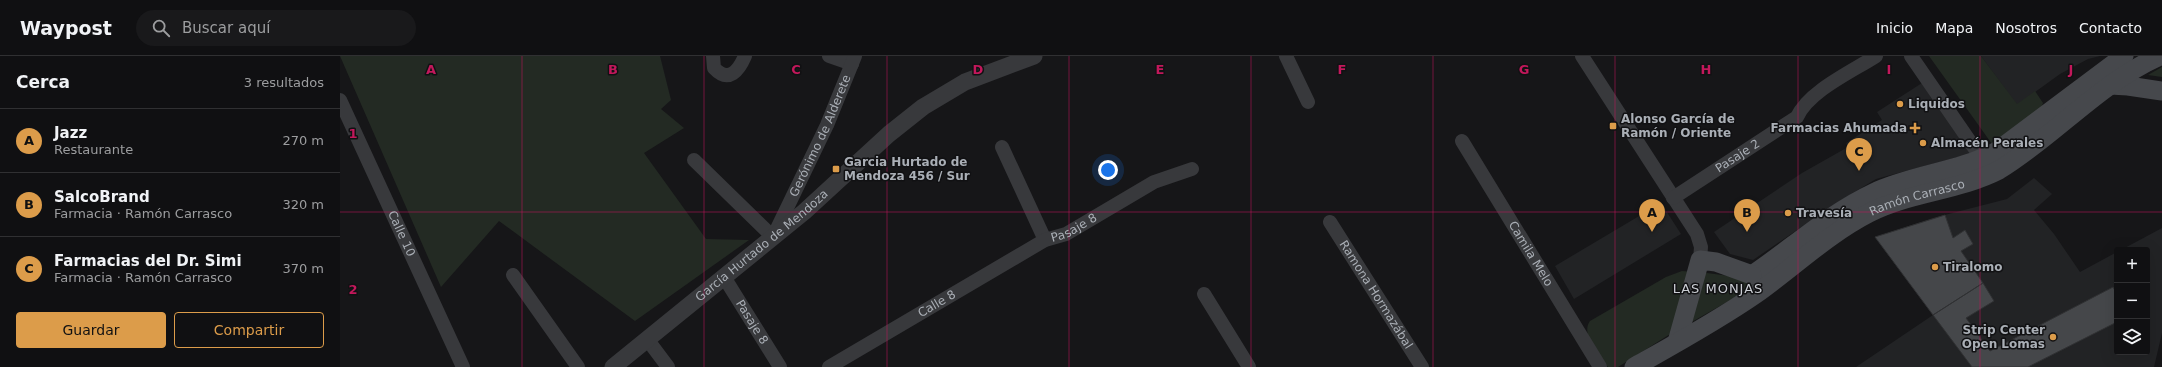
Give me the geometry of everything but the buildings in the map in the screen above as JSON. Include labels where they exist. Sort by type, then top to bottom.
[{"type":"main road","name":"Ramón Carrasco","points":[[1752,275],[1848,206],[1874,192],[1982,159],[2011,142],[2124,56]]},
{"type":"main road","name":"Ramón Carrasco","points":[[1641,365],[1755,294],[1846,227],[1870,213],[1898,201],[1983,178],[1999,170],[2110,85],[2136,68],[2160,56]]},
{"type":"main road","points":[[2110,85],[2162,91]]},
{"type":"main road","points":[[1677,342],[1700,260],[1716,262],[1752,275],[1757,285],[1755,294]]},
{"type":"street","points":[[713,56],[713,65],[717,71],[731,74],[738,70],[745,56]]},
{"type":"street","points":[[829,56],[854,60]]},
{"type":"street","points":[[1286,56],[1308,102]]},
{"type":"street","points":[[1582,56],[1699,240],[1700,260]]},
{"type":"street","name":"Pasaje 2","points":[[1673,198],[1797,117],[1802,107],[1812,97],[1876,56]]},
{"type":"street","points":[[1911,56],[1982,159]]},
{"type":"street","name":"García Hurtado de Mendoza","points":[[613,367],[804,212],[889,134],[923,106],[965,82],[1025,57]]},
{"type":"street","name":"Gerónimo de Alderete","points":[[773,237],[827,126],[854,60]]},
{"type":"street","name":"Calle 10","points":[[340,100],[463,367]]},
{"type":"street","name":"Camila Melo","points":[[1462,141],[1600,367]]},
{"type":"street","name":"Pasaje 8","points":[[1002,147],[1045,240],[1066,234],[1154,182],[1192,169]]},
{"type":"street","points":[[694,160],[773,237]]},
{"type":"street","name":"Ramona Hormazábal","points":[[1330,222],[1422,367]]},
{"type":"street","name":"Calle 8","points":[[829,367],[1045,240]]},
{"type":"street","points":[[513,275],[578,367]]},
{"type":"street","name":"Pasaje 8","points":[[724,277],[780,367]]},
{"type":"street","points":[[1204,294],[1249,367]]},
{"type":"street","points":[[647,339],[668,367]]},
{"type":"shaded area","points":[[340,56],[660,56],[671,100],[661,109],[684,128],[644,153],[706,239],[749,240],[635,321],[499,221],[441,287]]},
{"type":"shaded area","points":[[1929,56],[1981,56],[2017,104],[2035,91],[2043,103],[2036,122],[1997,151]]},
{"type":"shaded area","points":[[1981,56],[2100,56],[2088,59],[2060,74],[2017,105]]},
{"type":"shaded area","points":[[2162,67],[2162,77],[2148,75]]},
{"type":"shaded area","points":[[1922,83],[1973,153],[1876,179],[1838,202],[1753,260],[1730,254],[1714,232],[1802,173],[1848,147],[1846,143],[1882,120],[1877,112]]},
{"type":"shaded area","points":[[2034,178],[2052,194],[2034,210],[2054,234],[2080,272],[2114,254],[2114,355],[2150,355],[2150,247],[2127,247],[2162,228],[2162,333],[2154,367],[1856,367],[1933,315],[1875,237],[1933,218],[2007,199]]},
{"type":"shaded area","points":[[1661,203],[1681,234],[1574,299],[1555,266]]},
{"type":"shaded area","points":[[1682,271],[1731,276],[1749,282],[1753,285],[1748,290],[1667,336],[1618,367],[1608,367],[1592,345],[1589,338],[1587,332],[1590,321],[1666,277]]},
{"type":"place","name":"Liquidos","points":[[1900,104]]},
{"type":"place","name":"Alonso García de Ramón / Oriente","points":[[1613,126]]},
{"type":"place","name":"Farmacias Ahumada","points":[[1915,128]]},
{"type":"place","name":"Almacén Perales","points":[[1923,143]]},
{"type":"place","name":"Garcia Hurtado de Mendoza 456 / Sur","points":[[836,169]]},
{"type":"place","name":"Farmacias del Dr. Simi","points":[[1859,171]]},
{"type":"place","name":"Travesía","points":[[1788,213]]},
{"type":"place","name":"Jazz","points":[[1652,232]]},
{"type":"place","name":"SalcoBrand","points":[[1747,232]]},
{"type":"place","name":"Tiralomo","points":[[1935,267]]},
{"type":"place","name":"Strip Center Open Lomas","points":[[2053,337]]},
{"type":"district","name":"LAS MONJAS","points":[[1718,288]]}]
